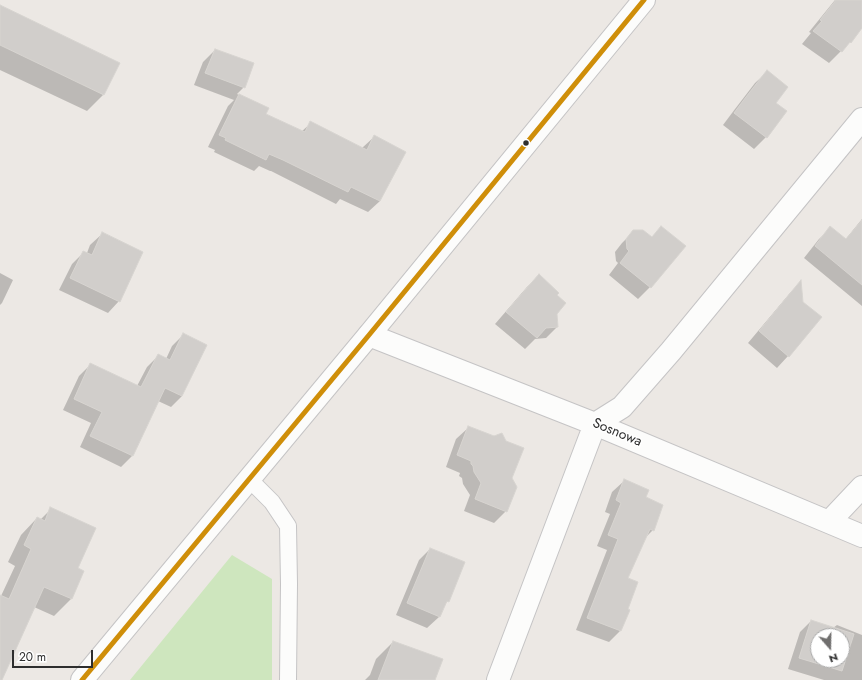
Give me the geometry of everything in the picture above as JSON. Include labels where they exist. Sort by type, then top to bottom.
[{"type":"street","points":[[82,680],[369,335],[644,0]]},
{"type":"street","points":[[498,680],[595,424],[622,407],[671,351],[862,120]]},
{"type":"street","name":"Sosnowa","points":[[369,335],[595,424],[862,536]]},
{"type":"street","points":[[829,522],[862,487]]},
{"type":"lane","points":[[249,479],[272,502],[288,526],[288,680]]},
{"type":"green space","points":[[232,555],[272,579],[272,680],[130,680]]},
{"type":"building","points":[[836,0],[862,0],[862,28],[842,52],[813,31],[822,21],[820,20]]},
{"type":"building","points":[[0,5],[120,63],[104,95],[0,45]]},
{"type":"building","points":[[215,49],[254,63],[245,88],[205,73]]},
{"type":"building","points":[[767,70],[788,87],[776,103],[787,111],[767,138],[734,113]]},
{"type":"building","points":[[239,94],[269,108],[266,114],[305,132],[310,121],[367,150],[374,135],[406,152],[380,201],[351,187],[348,192],[269,154],[266,160],[225,140],[226,138],[219,135]]},
{"type":"building","points":[[862,220],[862,285],[815,246],[830,226],[846,239]]},
{"type":"building","points":[[661,226],[686,246],[651,288],[620,263],[629,251],[627,249],[626,239],[633,230],[643,230],[652,237]]},
{"type":"building","points":[[102,232],[143,252],[120,302],[70,278],[83,251],[92,255]]},
{"type":"building","points":[[539,274],[559,293],[557,295],[566,303],[557,314],[558,327],[546,328],[537,338],[506,312]]},
{"type":"building","points":[[801,280],[803,302],[822,317],[789,357],[759,331]]},
{"type":"building","points":[[183,333],[207,345],[182,396],[165,388],[133,456],[90,436],[102,412],[74,399],[90,363],[141,387],[158,354],[170,360]]},
{"type":"building","points":[[468,426],[494,436],[502,433],[506,441],[524,448],[512,478],[517,487],[507,512],[475,499],[481,483],[474,472],[471,461],[457,455]]},
{"type":"building","points":[[624,479],[649,490],[646,497],[663,505],[654,531],[650,529],[628,578],[638,582],[628,609],[630,610],[621,631],[587,618],[618,539],[608,535],[621,503],[616,500]]},
{"type":"building","points":[[50,507],[96,528],[78,568],[84,571],[72,599],[44,587],[2,680],[0,680],[0,595],[9,599],[31,549],[24,545],[37,517],[45,521]]},
{"type":"building","points":[[430,548],[465,562],[449,602],[447,601],[440,617],[407,603]]},
{"type":"building","points":[[811,620],[836,628],[810,628],[810,661],[799,658]]},
{"type":"building","points":[[850,633],[854,634],[850,646]]},
{"type":"building","points":[[393,641],[443,659],[435,680],[378,680]]},
{"type":"building","points":[[832,668],[843,668],[842,671]]},
{"type":"transit line","points":[[82,680],[369,335],[644,0]]}]
